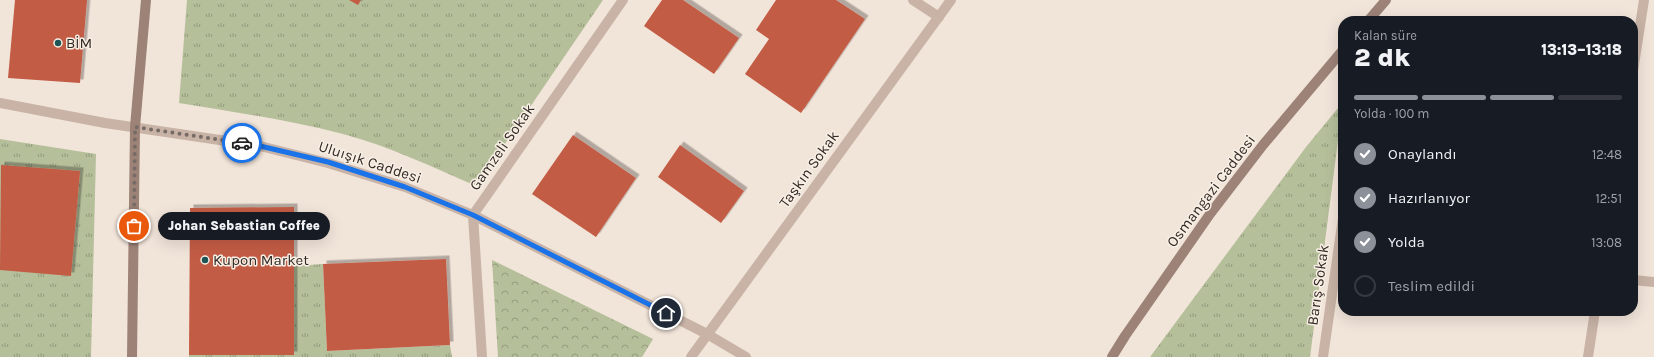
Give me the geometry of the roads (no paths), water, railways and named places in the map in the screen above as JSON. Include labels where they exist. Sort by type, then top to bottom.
[{"type":"street","points":[[132,357],[135,127],[146,0]]},
{"type":"street","name":"Gamzeli Sokak","points":[[482,357],[473,215],[623,0]]},
{"type":"street","points":[[913,0],[939,17]]},
{"type":"street","name":"Taşkın Sokak","points":[[691,357],[951,0]]},
{"type":"street","points":[[1373,16],[1386,0]]},
{"type":"street","points":[[1638,39],[1644,0]]},
{"type":"street","name":"Osmangazi Caddesi","points":[[1112,357],[1210,214],[1268,139],[1338,56]]},
{"type":"street","name":"Uluışık Caddesi","points":[[0,103],[105,123],[260,146],[328,162],[405,187],[473,215],[707,334],[746,357]]},
{"type":"street","name":"Barış Sokak","points":[[1323,357],[1338,253]]},
{"type":"street","points":[[1638,280],[1654,282]]},
{"type":"street","points":[[1588,357],[1595,316]]},
{"type":"place","name":"BİM","points":[[58,43]]},
{"type":"place","name":"Johan Sebastian Coffee","points":[[134,226]]},
{"type":"place","name":"Kupon Market","points":[[205,260]]}]
